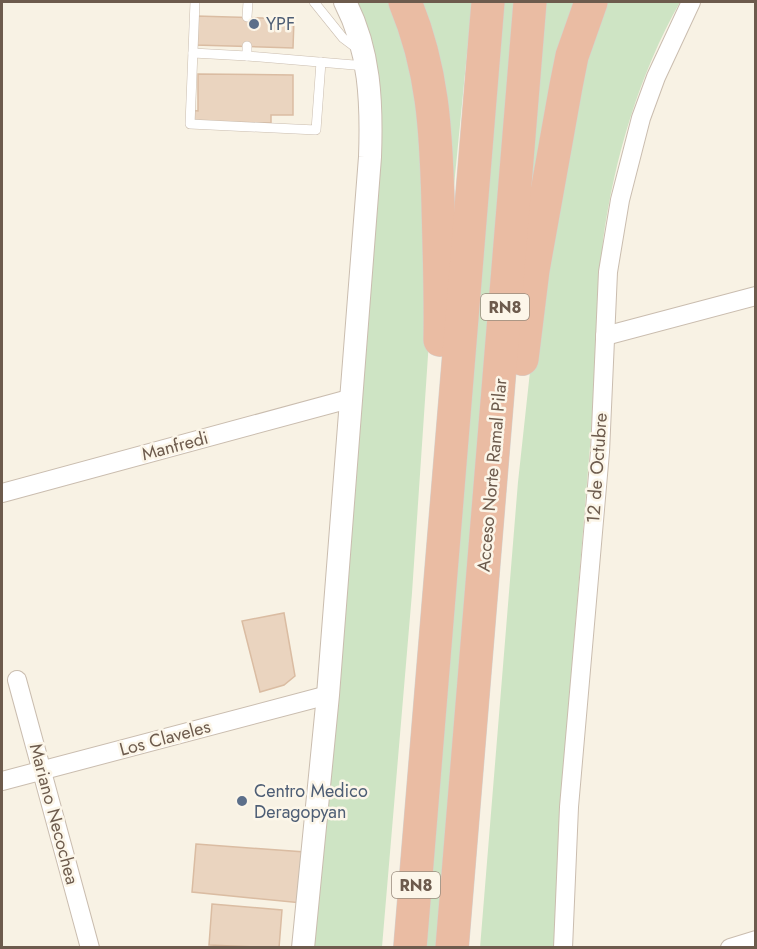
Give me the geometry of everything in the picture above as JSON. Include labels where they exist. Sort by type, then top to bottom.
[{"type":"highway","points":[[405,2],[425,59],[433,103],[439,251],[439,403],[446,504]]},
{"type":"highway","name":"RN8","points":[[410,948],[488,2]]},
{"type":"highway","name":"Acceso Norte Ramal Pilar","points":[[452,948],[530,2]]},
{"type":"highway","points":[[481,612],[502,527],[533,270],[566,86],[572,56],[591,2]]},
{"type":"highway","points":[[398,948],[421,823]]},
{"type":"highway","points":[[462,830],[464,948]]},
{"type":"street","points":[[303,948],[328,695],[370,157],[372,111],[365,60],[356,23],[345,2]]},
{"type":"street","name":"12 de Octubre","points":[[563,948],[569,807],[600,452],[609,263],[631,155],[656,77],[691,2]]},
{"type":"street","points":[[605,336],[756,296]]},
{"type":"street","name":"Manfredi","points":[[2,493],[350,399]]},
{"type":"street","name":"Mariano Necochea","points":[[17,680],[90,948]]},
{"type":"street","name":"Los Claveles","points":[[2,781],[328,695]]},
{"type":"street","points":[[730,948],[756,940]]},
{"type":"lane","points":[[195,2],[190,124],[316,130],[321,62]]},
{"type":"lane","points":[[248,2],[248,17]]},
{"type":"lane","points":[[314,2],[343,38],[365,60]]},
{"type":"lane","points":[[193,53],[247,51],[321,62],[365,60]]},
{"type":"green space","points":[[350,2],[395,2],[416,53],[431,311],[412,593],[382,947],[314,948],[377,148]]},
{"type":"green space","points":[[416,2],[472,2],[448,247]]},
{"type":"green space","points":[[502,2],[518,2],[439,947],[423,948]]},
{"type":"green space","points":[[546,2],[579,2],[530,199]]},
{"type":"green space","points":[[600,2],[680,2],[652,58],[631,117],[614,178],[603,240],[591,434],[559,822],[554,947],[480,948],[518,482],[533,344],[549,229]]},
{"type":"building","points":[[196,16],[294,19],[293,48],[195,45]]},
{"type":"building","points":[[198,74],[293,75],[293,115],[271,115],[271,123],[190,122],[190,110],[198,111]]},
{"type":"building","points":[[284,613],[295,676],[284,685],[260,692],[242,621]]},
{"type":"building","points":[[196,844],[305,852],[302,903],[192,892]]},
{"type":"building","points":[[212,904],[282,910],[279,948],[209,945]]},
{"type":"place","name":"YPF","points":[[254,24]]},
{"type":"place","name":"Centro Medico Deragopyan","points":[[242,801]]}]
